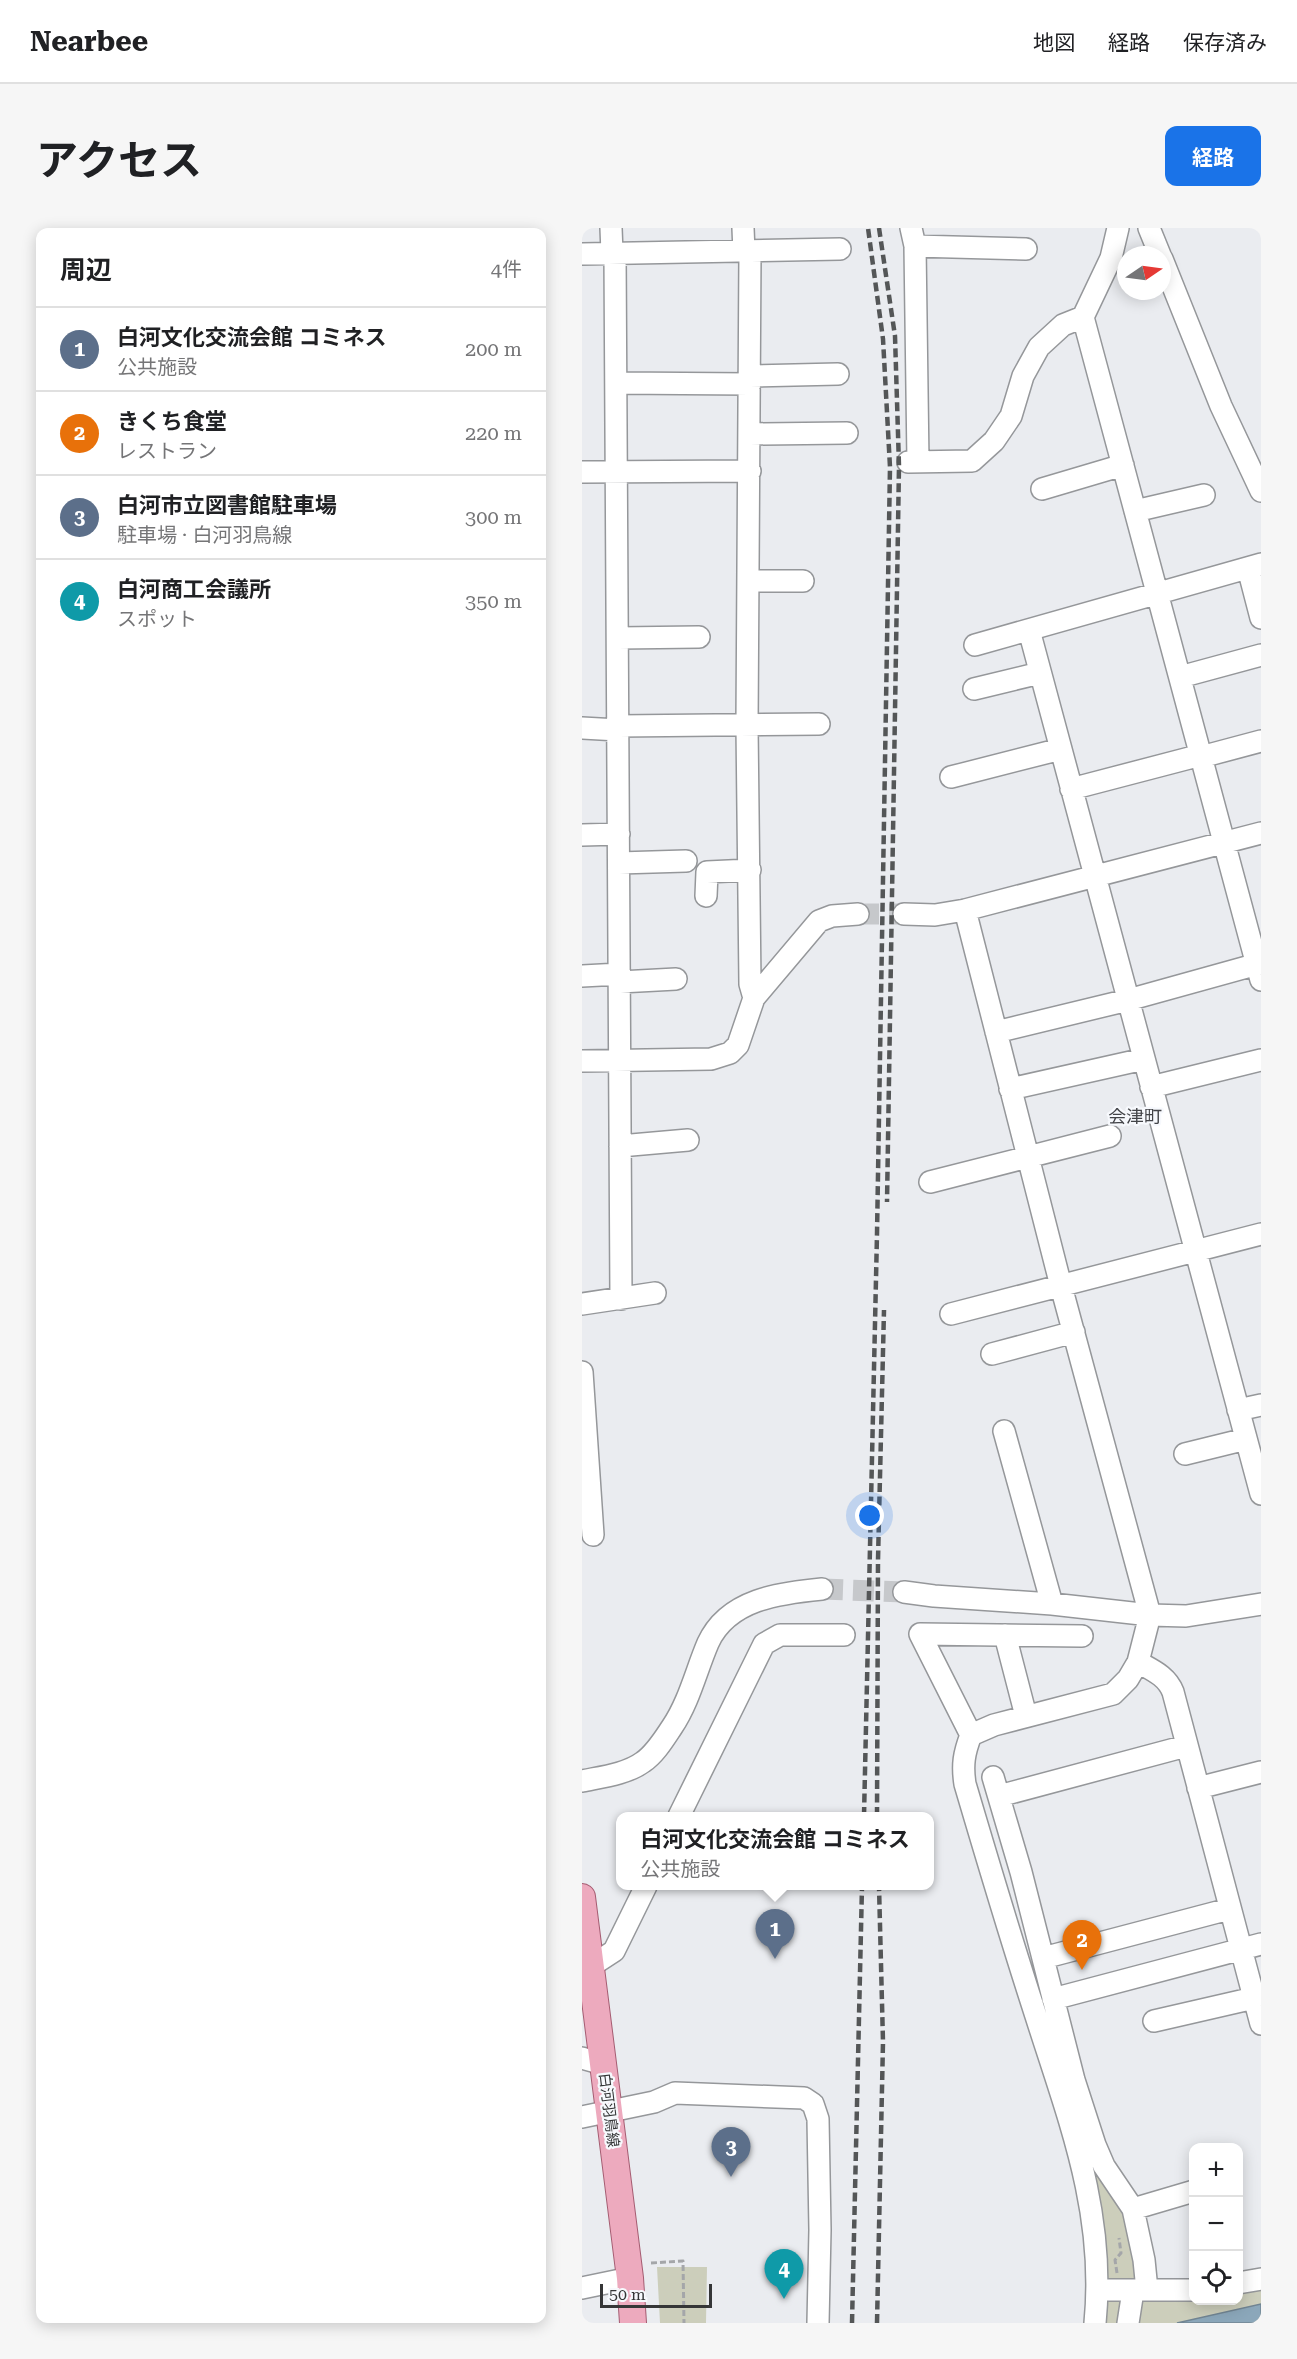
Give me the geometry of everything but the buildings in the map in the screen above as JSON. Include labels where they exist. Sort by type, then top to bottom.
[{"type":"main road","name":"白河羽鳥線","points":[[582,1898],[591,1966],[593,2061],[610,2112],[630,2278],[633,2323]]},
{"type":"street","points":[[611,228],[614,253],[617,471],[621,1299]]},
{"type":"street","points":[[743,228],[747,252],[750,380],[747,726],[750,984],[754,998]]},
{"type":"street","points":[[996,1032],[1260,969],[1252,908],[1224,843],[1083,317],[1111,258],[1118,228]]},
{"type":"street","points":[[1149,228],[1156,246]]},
{"type":"street","points":[[1026,249],[913,237],[913,462],[972,461],[994,441],[1011,416],[1023,376],[1039,347],[1063,325],[1083,317]]},
{"type":"street","points":[[582,254],[840,249]]},
{"type":"street","points":[[1171,281],[1221,406],[1261,491]]},
{"type":"street","points":[[616,383],[750,380],[838,374]]},
{"type":"street","points":[[750,434],[847,433]]},
{"type":"street","points":[[1042,489],[1123,465]]},
{"type":"street","points":[[582,472],[750,471]]},
{"type":"street","points":[[1135,511],[1204,495]]},
{"type":"street","points":[[975,645],[1254,566],[1261,618]]},
{"type":"street","points":[[748,581],[802,581]]},
{"type":"street","points":[[1029,630],[1238,1410],[1252,1441],[1261,1494]]},
{"type":"street","points":[[618,638],[699,637]]},
{"type":"street","points":[[1180,677],[1261,656]]},
{"type":"street","points":[[974,689],[1040,673]]},
{"type":"street","points":[[582,728],[819,724]]},
{"type":"street","points":[[1071,789],[1261,741]]},
{"type":"street","points":[[951,777],[1061,749]]},
{"type":"street","points":[[904,914],[935,915],[965,910],[1261,833]]},
{"type":"street","points":[[582,835],[619,834]]},
{"type":"street","points":[[619,863],[686,861]]},
{"type":"street","points":[[706,896],[707,872],[750,870]]},
{"type":"street","points":[[965,910],[1010,1089],[1150,1615],[1138,1662],[1128,1679],[1113,1694],[994,1725],[971,1735],[964,1751],[965,1784],[1084,2172],[1092,2205],[1098,2290],[1095,2323]]},
{"type":"street","points":[[582,1061],[711,1059],[730,1053],[738,1045],[754,998],[819,921],[832,916],[858,914]]},
{"type":"street","points":[[582,976],[676,979]]},
{"type":"street","points":[[1010,1089],[1144,1059]]},
{"type":"street","points":[[1151,1087],[1261,1060]]},
{"type":"street","points":[[930,1182],[1110,1136]]},
{"type":"street","points":[[620,1146],[688,1140]]},
{"type":"street","points":[[951,1314],[1261,1234]]},
{"type":"street","points":[[582,1304],[655,1293]]},
{"type":"street","points":[[992,1354],[1074,1332]]},
{"type":"street","points":[[582,1372],[593,1534]]},
{"type":"street","points":[[1238,1410],[1261,1405]]},
{"type":"street","points":[[1004,1431],[1052,1604]]},
{"type":"street","points":[[1185,1454],[1252,1441]]},
{"type":"street","points":[[582,1780],[627,1770],[643,1763],[659,1746],[678,1718],[709,1641],[730,1617],[750,1602],[786,1592],[822,1589]]},
{"type":"street","points":[[904,1592],[1052,1604],[1150,1615],[1186,1616],[1261,1604]]},
{"type":"street","points":[[971,1735],[920,1634],[1082,1636]]},
{"type":"street","points":[[681,1812],[764,1644],[780,1635],[844,1635]]},
{"type":"street","points":[[1005,1635],[1026,1716]]},
{"type":"street","points":[[1138,1662],[1169,1683],[1261,2024]]},
{"type":"street","points":[[1128,2323],[1144,2260],[1132,2209],[1104,2166],[1074,2080],[996,1787],[1186,1746]]},
{"type":"street","points":[[1198,1788],[1261,1772]]},
{"type":"street","points":[[591,1966],[614,1951],[644,1890]]},
{"type":"street","points":[[1002,1910],[1028,1901]]},
{"type":"street","points":[[1043,1958],[1229,1909]]},
{"type":"street","points":[[1053,1999],[1261,1944]]},
{"type":"street","points":[[1154,2021],[1254,1998]]},
{"type":"street","points":[[582,2117],[654,2102],[675,2093],[804,2098],[813,2104],[818,2119],[820,2169],[818,2323]]},
{"type":"street","points":[[1084,2172],[1104,2166]]},
{"type":"street","points":[[1132,2209],[1189,2192]]},
{"type":"street","points":[[582,2288],[630,2278]]},
{"type":"street","points":[[1243,2282],[1261,2279]]},
{"type":"street","points":[[1098,2290],[1189,2290]]},
{"type":"path","points":[[1119,2234],[1121,2253],[1115,2260],[1118,2276],[1127,2278],[1136,2291]]},
{"type":"path","points":[[651,2263],[683,2261],[684,2323]]},
{"type":"green space","points":[[1104,2175],[1129,2214],[1143,2283],[1112,2284],[1108,2278],[1104,2228],[1094,2178]]},
{"type":"green space","points":[[657,2267],[707,2267],[706,2323],[660,2323]]},
{"type":"green space","points":[[1261,2284],[1261,2323],[1103,2323],[1104,2302],[1115,2294],[1189,2300],[1189,2305],[1243,2305],[1243,2287]]},
{"type":"water","points":[[1261,2304],[1261,2323],[1177,2323]]},
{"type":"tunnel","points":[[858,914],[904,914]]},
{"type":"tunnel","points":[[822,1589],[904,1592]]},
{"type":"railway","points":[[864,1812],[890,467],[883,339],[868,228]]},
{"type":"railway","points":[[879,228],[895,336],[899,466],[887,1202]]},
{"type":"railway","points":[[877,1812],[878,1560],[884,1310]]},
{"type":"railway","points":[[852,2323],[862,1890]]},
{"type":"railway","points":[[877,2323],[883,2042],[879,1890]]},
{"type":"place","name":"白河文化交流会館 コミネス","points":[[775,1959]]},
{"type":"place","name":"きくち食堂","points":[[1082,1970]]},
{"type":"place","name":"白河市立図書館駐車場","points":[[731,2177]]},
{"type":"place","name":"白河商工会議所","points":[[784,2299]]},
{"type":"district","name":"会津町","points":[[1135,1117]]}]
